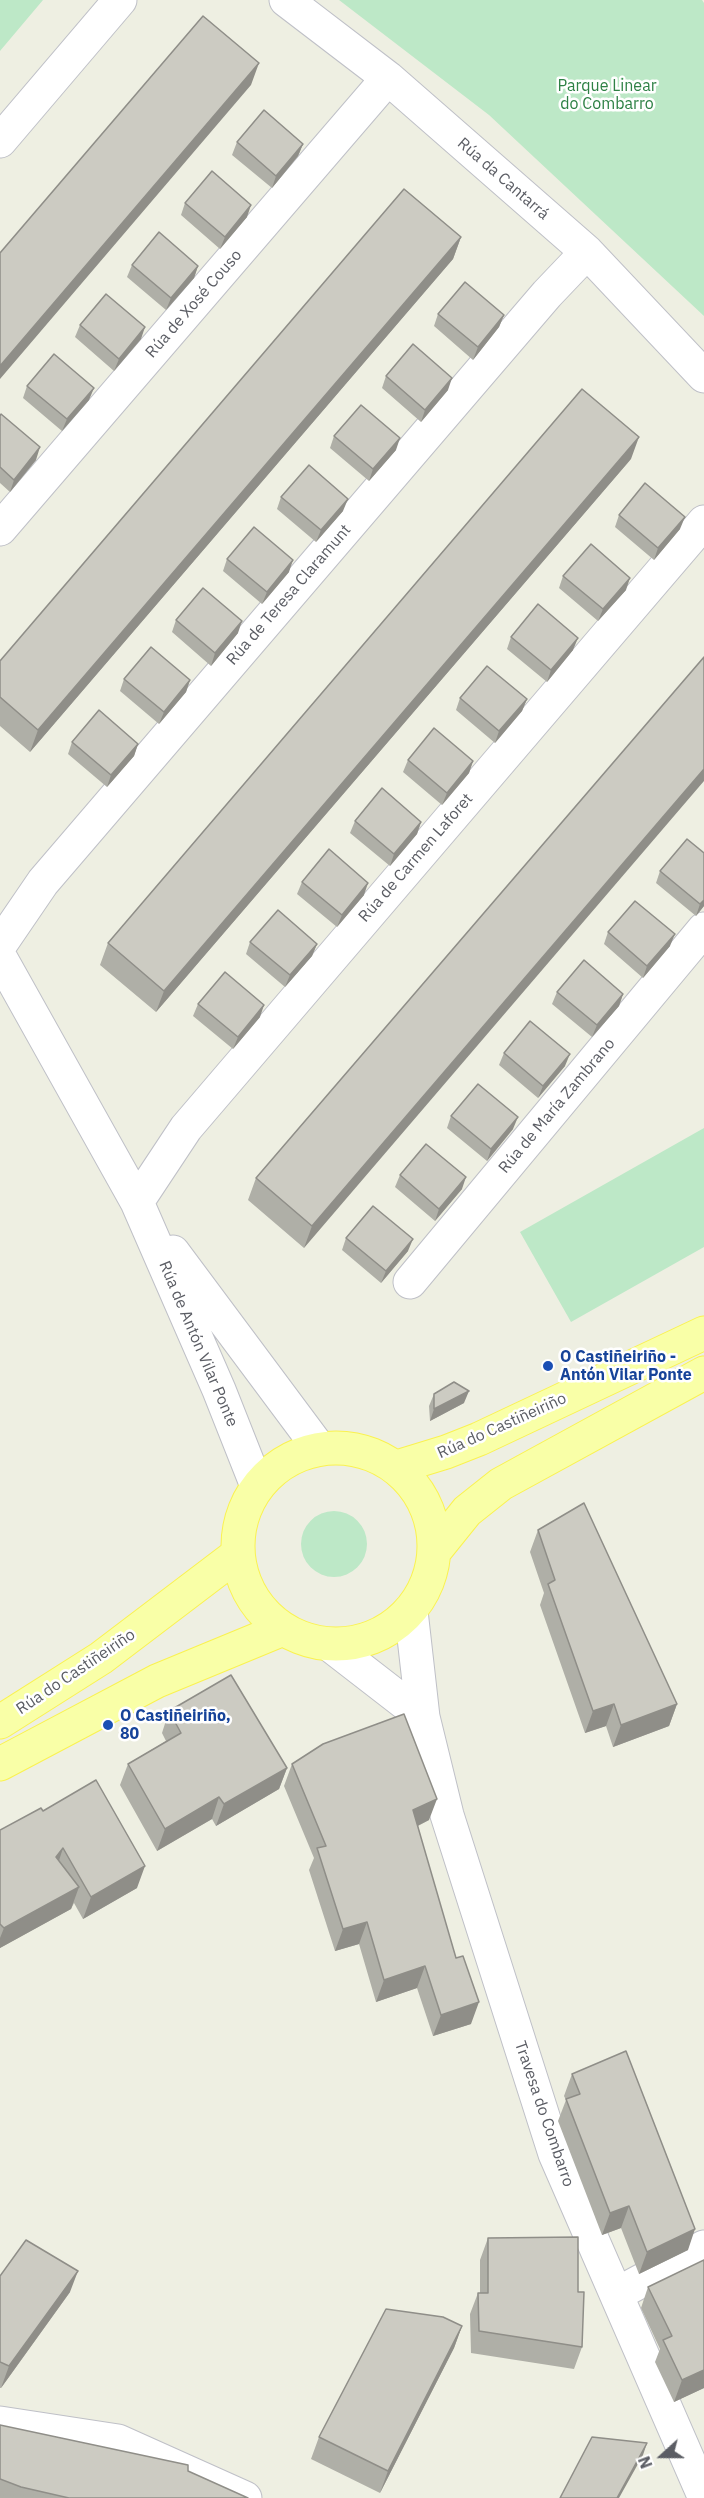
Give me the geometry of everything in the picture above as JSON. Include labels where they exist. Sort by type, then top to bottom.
[{"type":"main road","name":"Rúa do Castiñeiriño","points":[[397,1467],[479,1439],[704,1333]]},
{"type":"main road","points":[[435,1552],[467,1511],[501,1484],[704,1373]]},
{"type":"main road","points":[[347,1447],[373,1454],[397,1467],[419,1491],[432,1520],[435,1552],[427,1584],[411,1611],[387,1630],[360,1642],[330,1645],[298,1637],[283,1629],[261,1609],[245,1583],[238,1554],[242,1518],[257,1486],[274,1469],[296,1455],[319,1448],[347,1447]]},
{"type":"main road","name":"Rúa do Castiñeiriño","points":[[0,1722],[101,1658],[238,1554]]},
{"type":"main road","points":[[0,1764],[157,1681],[283,1629]]},
{"type":"street","points":[[0,141],[120,0]]},
{"type":"street","name":"Rúa da Cantarrá","points":[[286,0],[388,78],[587,252],[704,376]]},
{"type":"street","name":"Rúa de Xosé Couso","points":[[0,529],[388,78]]},
{"type":"street","name":"Rúa de Teresa Claramunt","points":[[0,945],[43,882],[547,294],[587,252]]},
{"type":"street","name":"Rúa de Carmen Laforet","points":[[137,1202],[186,1128],[704,522]]},
{"type":"street","name":"Rúa de María Zambrano","points":[[410,1282],[704,929]]},
{"type":"street","name":"Rúa de Antón Vilar Ponte","points":[[0,957],[137,1202],[219,1390],[257,1486]]},
{"type":"street","name":"Rúa de Antón Vilar Ponte","points":[[137,1202],[319,1448]]},
{"type":"street","name":"Travesa do Combarro","points":[[411,1611],[423,1717],[447,1815],[555,2154],[704,2496]]},
{"type":"street","points":[[330,1645],[423,1717]]},
{"type":"street","points":[[617,2294],[704,2247]]},
{"type":"street","points":[[0,2423],[118,2441],[245,2498]]},
{"type":"green space","points":[[0,0],[43,0],[0,51]]},
{"type":"green space","name":"Parque Linear do Combarro","points":[[339,0],[702,0],[704,3],[704,316],[489,115]]},
{"type":"green space","points":[[704,1128],[704,1247],[571,1322],[520,1232]]},
{"type":"green space","points":[[327,1511],[341,1511],[353,1516],[362,1525],[367,1544],[365,1557],[358,1568],[341,1577],[327,1577],[315,1572],[306,1563],[301,1551],[301,1537],[306,1525],[315,1516]]},
{"type":"building","points":[[203,16],[259,63],[0,366],[0,253]]},
{"type":"building","points":[[264,110],[303,144],[276,176],[237,142]]},
{"type":"building","points":[[212,171],[251,205],[225,237],[185,203]]},
{"type":"building","points":[[404,189],[461,237],[38,730],[0,697],[0,661]]},
{"type":"building","points":[[159,232],[198,266],[171,298],[132,265]]},
{"type":"building","points":[[465,282],[504,315],[478,347],[438,314]]},
{"type":"building","points":[[106,294],[145,327],[119,359],[80,325]]},
{"type":"building","points":[[413,344],[452,378],[425,410],[386,376]]},
{"type":"building","points":[[54,354],[94,388],[67,419],[27,386]]},
{"type":"building","points":[[582,389],[639,437],[164,991],[108,943]]},
{"type":"building","points":[[361,405],[400,438],[373,469],[334,436]]},
{"type":"building","points":[[1,414],[40,447],[14,480],[0,467]]},
{"type":"building","points":[[309,465],[348,499],[321,530],[281,497]]},
{"type":"building","points":[[645,483],[685,517],[658,548],[619,515]]},
{"type":"building","points":[[254,527],[293,560],[267,592],[227,559]]},
{"type":"building","points":[[591,544],[630,578],[603,609],[563,576]]},
{"type":"building","points":[[203,588],[242,621],[215,653],[176,620]]},
{"type":"building","points":[[538,604],[578,638],[551,670],[511,637]]},
{"type":"building","points":[[151,647],[190,680],[164,712],[124,679]]},
{"type":"building","points":[[704,657],[704,769],[312,1226],[256,1178]]},
{"type":"building","points":[[487,666],[527,699],[499,731],[460,698]]},
{"type":"building","points":[[99,710],[138,744],[111,775],[72,742]]},
{"type":"building","points":[[434,728],[473,761],[447,793],[408,760]]},
{"type":"building","points":[[382,788],[421,822],[394,854],[355,821]]},
{"type":"building","points":[[687,839],[704,853],[704,900],[700,904],[660,871]]},
{"type":"building","points":[[329,849],[368,883],[342,915],[302,882]]},
{"type":"building","points":[[635,901],[675,934],[647,966],[608,932]]},
{"type":"building","points":[[278,910],[317,944],[290,975],[250,942]]},
{"type":"building","points":[[584,960],[623,994],[597,1025],[557,992]]},
{"type":"building","points":[[225,972],[264,1005],[238,1037],[198,1004]]},
{"type":"building","points":[[530,1021],[570,1054],[543,1086],[504,1053]]},
{"type":"building","points":[[478,1084],[518,1117],[491,1149],[451,1116]]},
{"type":"building","points":[[426,1144],[466,1177],[439,1209],[400,1175]]},
{"type":"building","points":[[373,1206],[413,1239],[386,1271],[346,1238]]},
{"type":"building","points":[[454,1382],[469,1391],[434,1409],[434,1394]]},
{"type":"building","points":[[584,1503],[677,1704],[621,1725],[614,1704],[593,1711],[548,1584],[555,1580],[538,1530]]},
{"type":"building","points":[[231,1675],[287,1768],[224,1804],[219,1797],[165,1829],[128,1764],[181,1733],[169,1711]]},
{"type":"building","points":[[404,1714],[437,1799],[413,1810],[456,1958],[463,1956],[479,2002],[441,2015],[425,1966],[384,1980],[367,1922],[343,1929],[317,1848],[326,1846],[292,1764],[323,1744]]},
{"type":"building","points":[[96,1780],[145,1866],[91,1897],[63,1848],[56,1857],[79,1887],[4,1928],[0,1924],[0,1830],[41,1808],[43,1811]]},
{"type":"building","points":[[626,2051],[695,2229],[647,2252],[629,2206],[610,2213],[566,2099],[580,2094],[572,2074]]},
{"type":"building","points":[[578,2237],[578,2292],[584,2292],[582,2347],[479,2331],[478,2293],[488,2293],[488,2238]]},
{"type":"building","points":[[26,2240],[78,2271],[9,2366],[0,2362],[0,2276]]},
{"type":"building","points":[[704,2260],[704,2370],[682,2380],[663,2340],[672,2336],[648,2287]]},
{"type":"building","points":[[386,2309],[443,2317],[462,2326],[388,2471],[319,2437]]},
{"type":"building","points":[[0,2425],[188,2465],[188,2471],[248,2498],[69,2498],[21,2487],[0,2479]]},
{"type":"building","points":[[592,2437],[647,2443],[617,2498],[560,2498]]},
{"type":"place","name":"O Castiñeiriño - Antón Vilar Ponte","points":[[548,1366]]},
{"type":"place","name":"O Castiñeiriño, 80","points":[[108,1725]]}]
